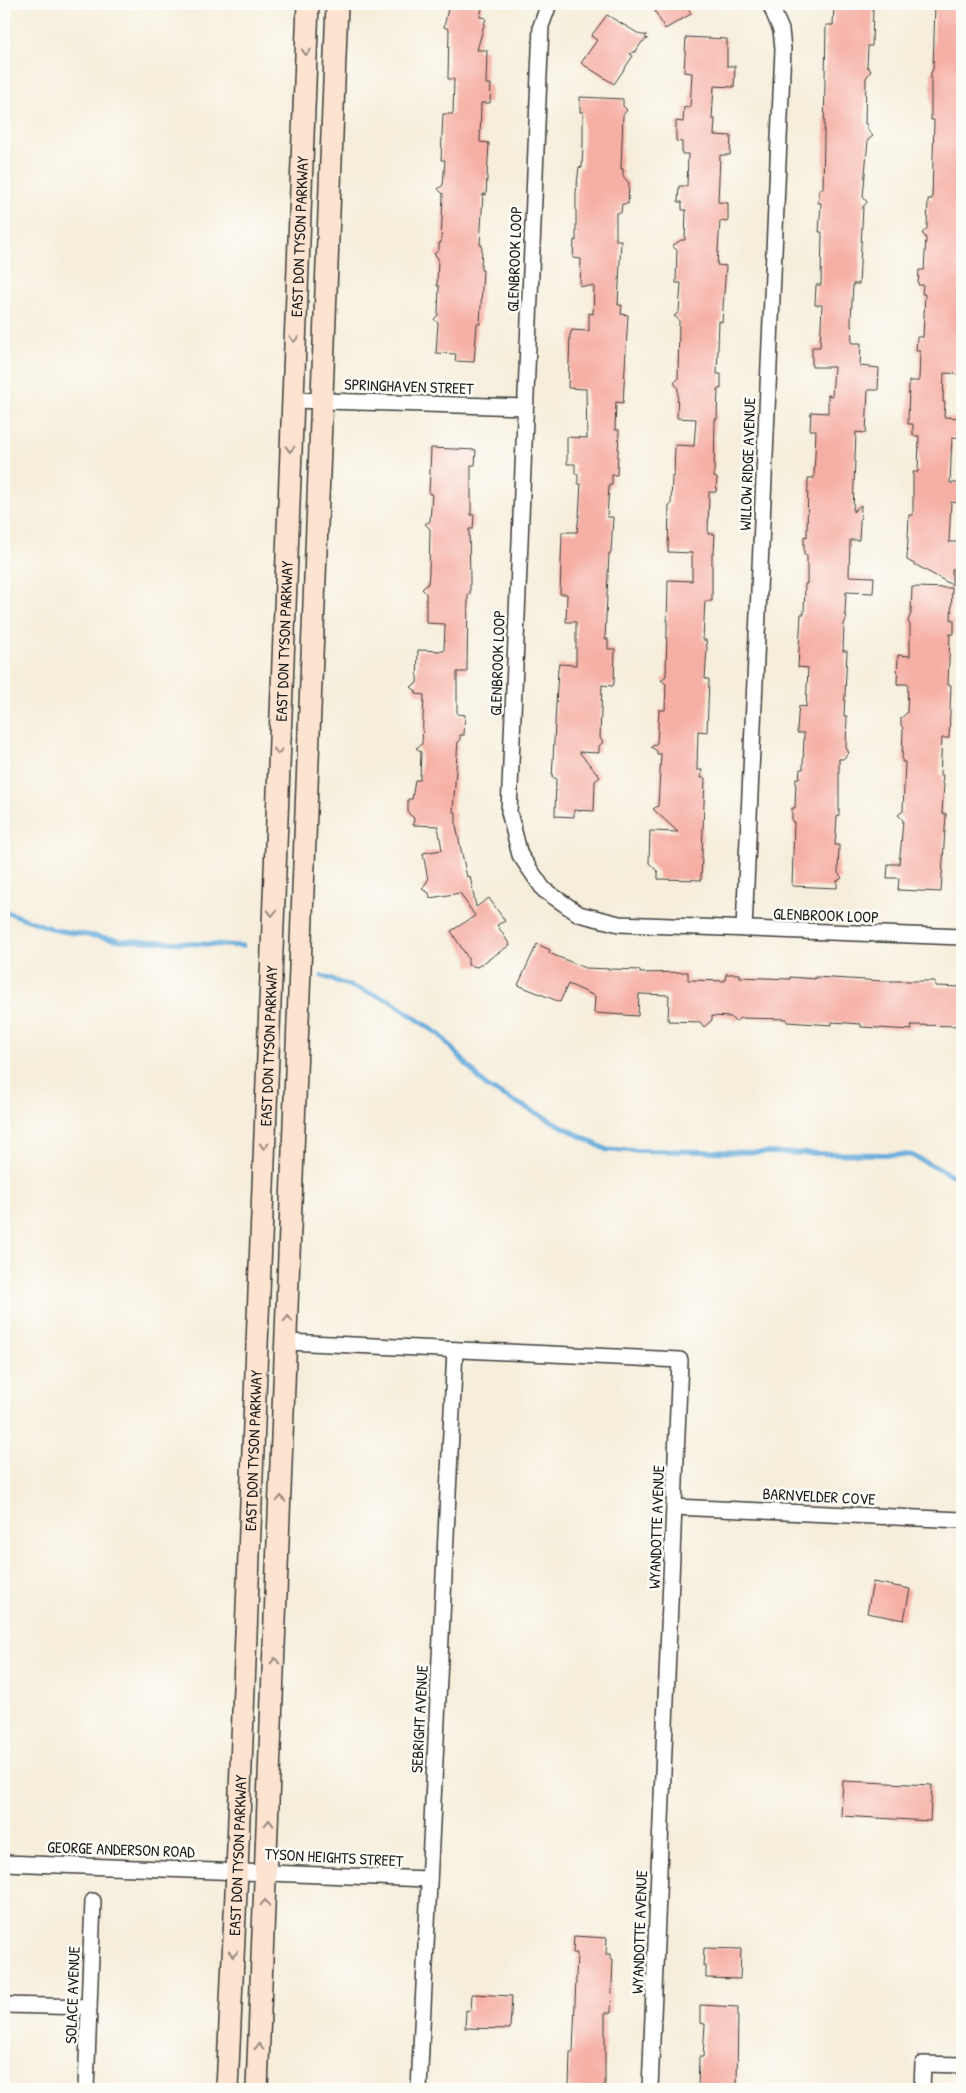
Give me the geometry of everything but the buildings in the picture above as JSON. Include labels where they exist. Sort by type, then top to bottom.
[{"type":"main road","name":"EAST DON TYSON PARKWAY","points":[[227,2089],[308,4]]},
{"type":"main road","name":"EAST DON TYSON PARKWAY","points":[[257,2089],[267,1872],[337,4]]},
{"type":"street","name":"GLENBROOK LOOP","points":[[548,4],[541,26],[509,812],[520,854],[544,890],[579,914],[620,924],[962,937]]},
{"type":"street","name":"WILLOW RIDGE AVENUE","points":[[744,929],[783,49],[781,30],[770,4]]},
{"type":"street","name":"SPRINGHAVEN STREET","points":[[292,400],[525,407]]},
{"type":"street","name":"WYANDOTTE AVENUE","points":[[287,1342],[680,1360],[650,2089]]},
{"type":"street","name":"SEBRIGHT AVENUE","points":[[420,2089],[455,1350]]},
{"type":"street","name":"BARNVELDER COVE","points":[[674,1507],[962,1520]]},
{"type":"street","name":"GEORGE ANDERSON ROAD","points":[[4,1863],[237,1870]]},
{"type":"street","name":"TYSON HEIGHTS STREET","points":[[237,1870],[429,1879]]},
{"type":"street","name":"SOLACE AVENUE","points":[[86,2089],[93,1901]]},
{"type":"street","points":[[4,2005],[89,2008]]},
{"type":"street","points":[[922,2089],[923,2064],[962,2065]]},
{"type":"waterway","points":[[4,911],[55,930],[120,940],[243,946]]},
{"type":"waterway","points":[[322,976],[389,1000],[440,1035],[487,1087],[607,1150],[911,1155],[962,1180]]}]
